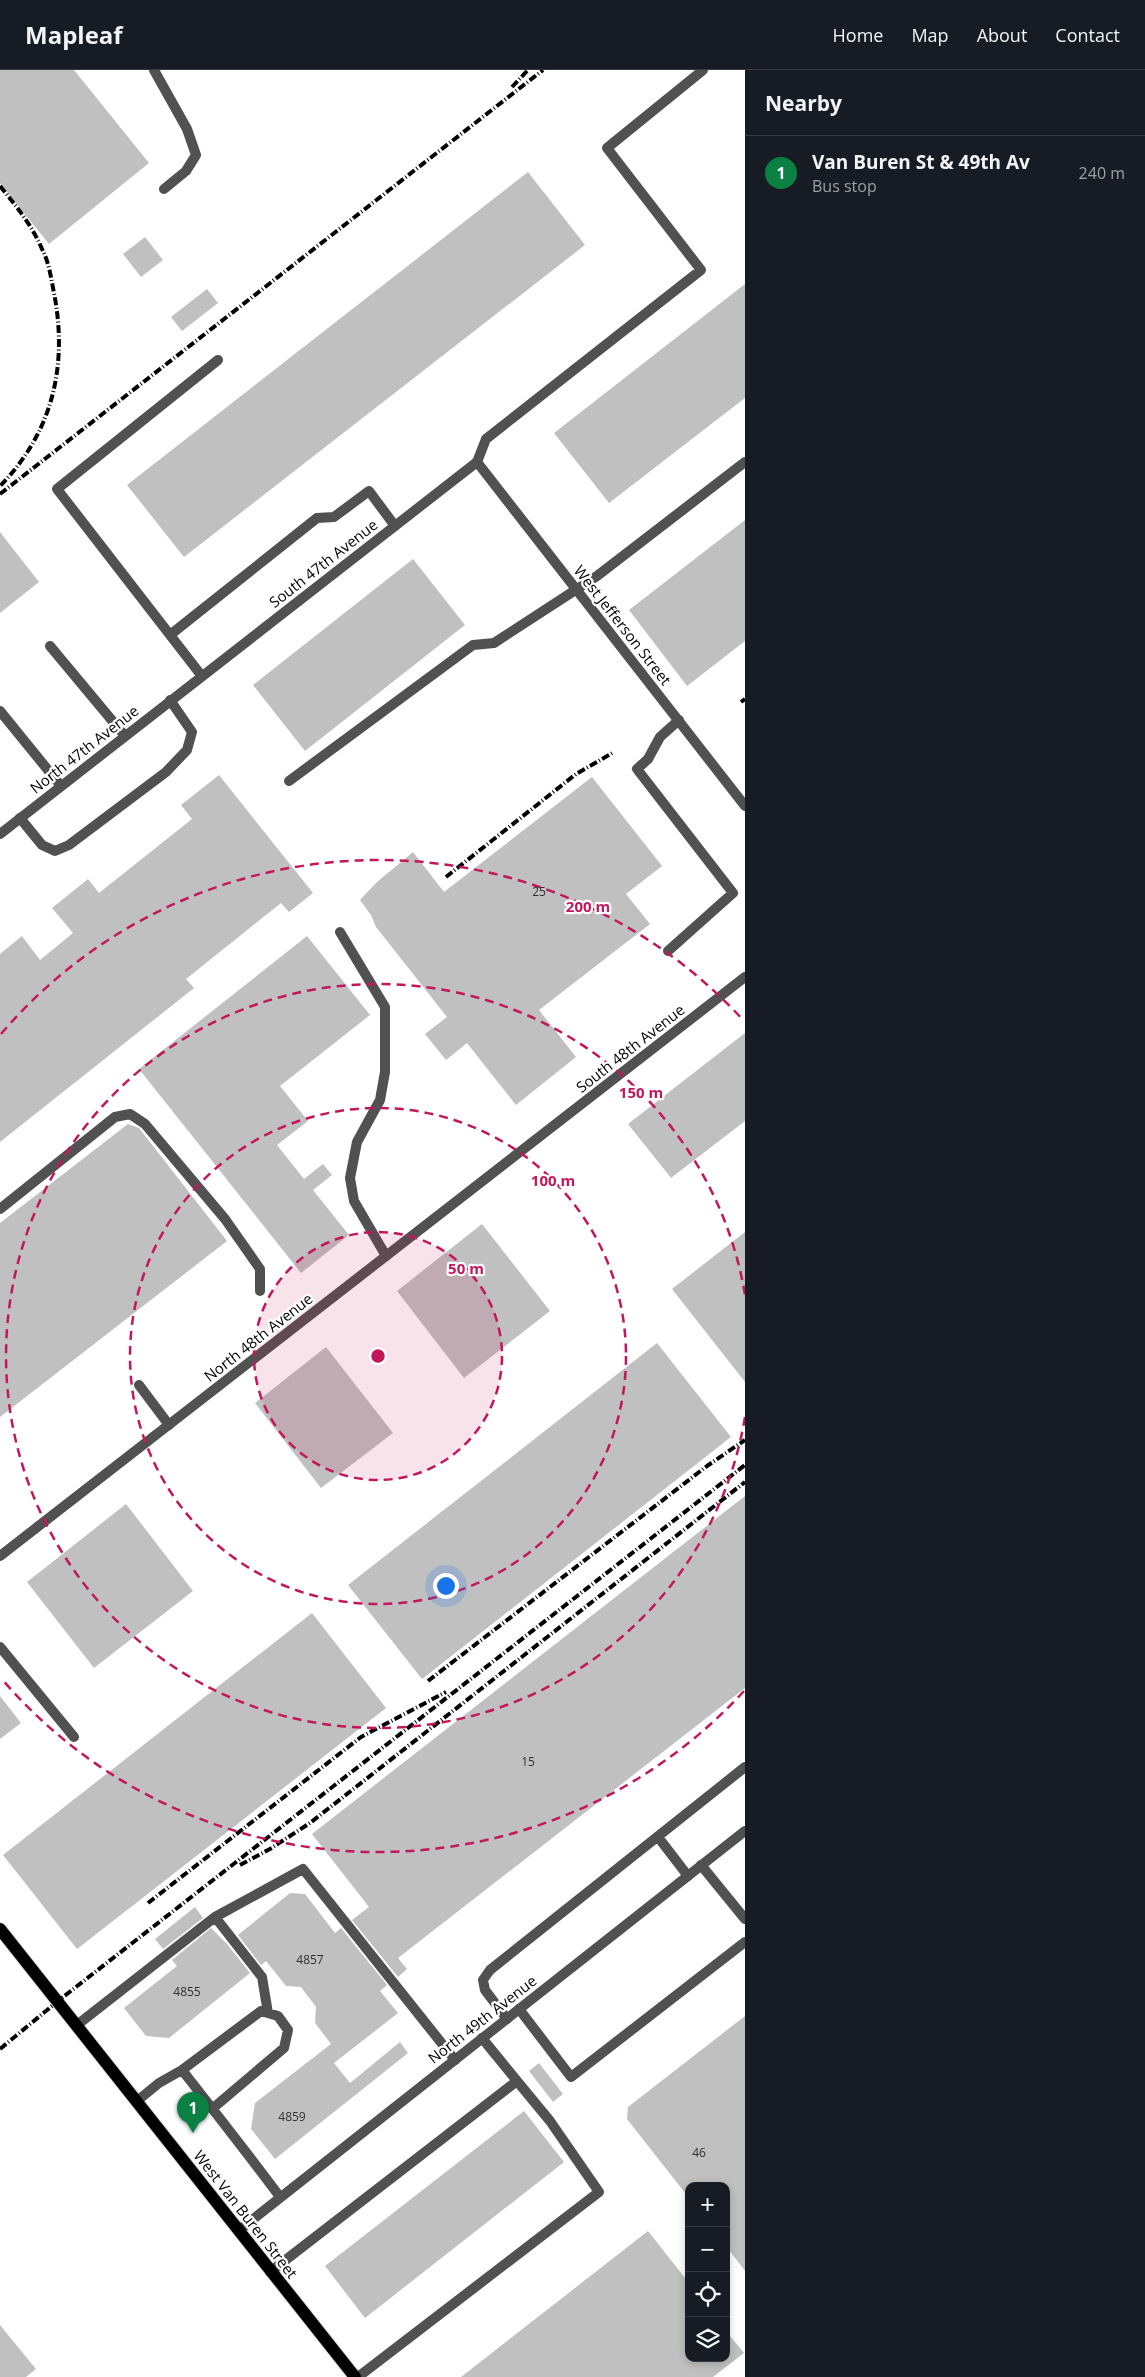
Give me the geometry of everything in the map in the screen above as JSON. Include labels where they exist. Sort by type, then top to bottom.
[{"type":"main road","name":"West Van Buren Street","points":[[0,1929],[270,2272],[356,2377]]},
{"type":"street","points":[[154,70],[187,129],[196,155],[186,170],[164,189]]},
{"type":"street","points":[[478,462],[486,439],[701,270],[607,148],[703,70]]},
{"type":"street","points":[[202,675],[57,488],[218,360]]},
{"type":"street","name":"South 47th Avenue","points":[[186,688],[478,462]]},
{"type":"street","name":"West Jefferson Street","points":[[478,462],[745,806]]},
{"type":"street","points":[[290,781],[473,645],[494,643],[597,576],[745,462]]},
{"type":"street","points":[[170,635],[317,518],[334,517],[369,491],[395,526]]},
{"type":"street","points":[[50,646],[125,736]]},
{"type":"street","name":"North 47th Avenue","points":[[0,834],[186,688]]},
{"type":"street","points":[[20,818],[42,845],[55,850],[69,845],[166,772],[187,750],[192,732],[170,700]]},
{"type":"street","points":[[0,711],[61,786]]},
{"type":"street","points":[[668,951],[733,893],[637,770],[648,759],[660,737],[679,720]]},
{"type":"street","points":[[340,932],[385,1007],[384,1072],[380,1100],[357,1142],[350,1178],[354,1201],[386,1256]]},
{"type":"street","name":"South 48th Avenue","points":[[534,1142],[745,977]]},
{"type":"street","points":[[0,1209],[115,1117],[130,1114],[145,1124],[225,1219],[260,1269],[260,1291]]},
{"type":"street","name":"North 48th Avenue","points":[[0,1556],[534,1142]]},
{"type":"street","points":[[139,1386],[170,1425]]},
{"type":"street","points":[[0,1647],[74,1737]]},
{"type":"street","points":[[507,2019],[485,1990],[483,1980],[490,1970],[745,1768]]},
{"type":"street","name":"North 49th Avenue","points":[[238,2231],[745,1831]]},
{"type":"street","points":[[658,1837],[688,1876]]},
{"type":"street","points":[[701,1865],[745,1919]]},
{"type":"street","points":[[77,2025],[215,1917],[303,1869],[454,2060]]},
{"type":"street","points":[[215,1917],[262,1977],[268,2013]]},
{"type":"street","points":[[518,2009],[571,2078],[745,1942]]},
{"type":"street","points":[[137,2101],[159,2083],[182,2070],[261,2011],[278,2016],[288,2030],[284,2048],[212,2109]]},
{"type":"street","points":[[356,2377],[599,2192],[550,2121],[482,2038]]},
{"type":"street","points":[[182,2070],[280,2197]]},
{"type":"street","points":[[270,2272],[516,2080]]},
{"type":"building","points":[[0,70],[74,70],[149,163],[49,244],[0,183]]},
{"type":"building","points":[[528,172],[585,245],[184,557],[127,485]]},
{"type":"building","points":[[145,237],[163,260],[141,277],[123,254]]},
{"type":"building","points":[[745,284],[745,398],[609,503],[554,433]]},
{"type":"building","points":[[207,289],[218,303],[182,331],[171,317]]},
{"type":"building","points":[[745,520],[745,641],[687,686],[629,610]]},
{"type":"building","points":[[0,532],[39,582],[0,613]]},
{"type":"building","points":[[413,559],[465,625],[305,751],[253,685]]},
{"type":"building","points":[[219,775],[313,893],[289,912],[281,903],[186,979],[194,988],[0,1142],[0,954],[22,936],[40,960],[73,933],[52,908],[88,879],[99,893],[192,819],[181,805]]},
{"type":"building","points":[[592,777],[662,866],[626,894],[650,924],[539,1010],[576,1057],[516,1105],[467,1043],[446,1060],[425,1034],[447,1017],[376,927],[371,915],[360,900],[377,882],[413,852],[444,892]]},
{"type":"building","points":[[307,936],[370,1015],[280,1086],[308,1121],[277,1145],[304,1179],[323,1164],[332,1175],[313,1190],[349,1235],[301,1273],[139,1069]]},
{"type":"building","points":[[745,1033],[745,1121],[671,1178],[628,1124]]},
{"type":"building","points":[[128,1124],[139,1128],[227,1241],[0,1417],[0,1223]]},
{"type":"building","points":[[482,1224],[550,1311],[464,1378],[397,1291]]},
{"type":"building","points":[[745,1232],[745,1382],[672,1289]]},
{"type":"building","points":[[657,1343],[731,1437],[422,1679],[348,1585]]},
{"type":"building","points":[[326,1347],[393,1433],[321,1488],[255,1403]]},
{"type":"building","points":[[745,1496],[745,1688],[398,1958],[407,1969],[398,1977],[352,1920],[369,1907],[312,1834]]},
{"type":"building","points":[[126,1504],[193,1591],[94,1668],[27,1582]]},
{"type":"building","points":[[312,1613],[386,1708],[77,1949],[3,1855]]},
{"type":"building","points":[[0,1696],[21,1723],[0,1739]]},
{"type":"building","points":[[290,1893],[305,1894],[335,1933],[341,1928],[387,1985],[380,1991],[398,2013],[334,2063],[350,2083],[400,2042],[408,2053],[275,2159],[251,2129],[255,2103],[331,2044],[315,2023],[316,2007],[301,1987],[286,1986],[266,1961],[261,1965],[238,1935]]},
{"type":"building","points":[[195,1907],[203,1918],[163,1949],[155,1939]]},
{"type":"building","points":[[211,1928],[227,1944],[250,1973],[169,2038],[146,2036],[124,2008],[177,1966],[172,1960]]},
{"type":"building","points":[[745,2016],[745,2271],[730,2251],[730,2182],[685,2182],[685,2193],[627,2119],[628,2107]]},
{"type":"building","points":[[539,2063],[563,2094],[553,2102],[529,2071]]},
{"type":"building","points":[[524,2111],[564,2162],[365,2318],[325,2266]]},
{"type":"building","points":[[648,2231],[685,2278],[685,2362],[730,2362],[730,2336],[744,2353],[713,2377],[461,2377]]},
{"type":"building","points":[[0,2325],[36,2369],[26,2377],[0,2377]]},
{"type":"railway","points":[[512,87],[528,70]]},
{"type":"railway","points":[[0,494],[543,70]]},
{"type":"railway","points":[[0,186],[29,224],[46,259],[54,293],[59,346],[52,396],[44,420],[33,443],[0,486]]},
{"type":"railway","points":[[741,702],[745,699]]},
{"type":"railway","points":[[446,877],[576,774],[614,752]]},
{"type":"railway","points":[[428,1681],[707,1466],[745,1440]]},
{"type":"railway","points":[[0,2049],[58,2001],[745,1465]]},
{"type":"railway","points":[[240,1865],[270,1849],[310,1823],[745,1482]]},
{"type":"railway","points":[[148,1903],[361,1737],[446,1692]]},
{"type":"place","name":"Van Buren St & 49th Av","points":[[193,2133]]}]
